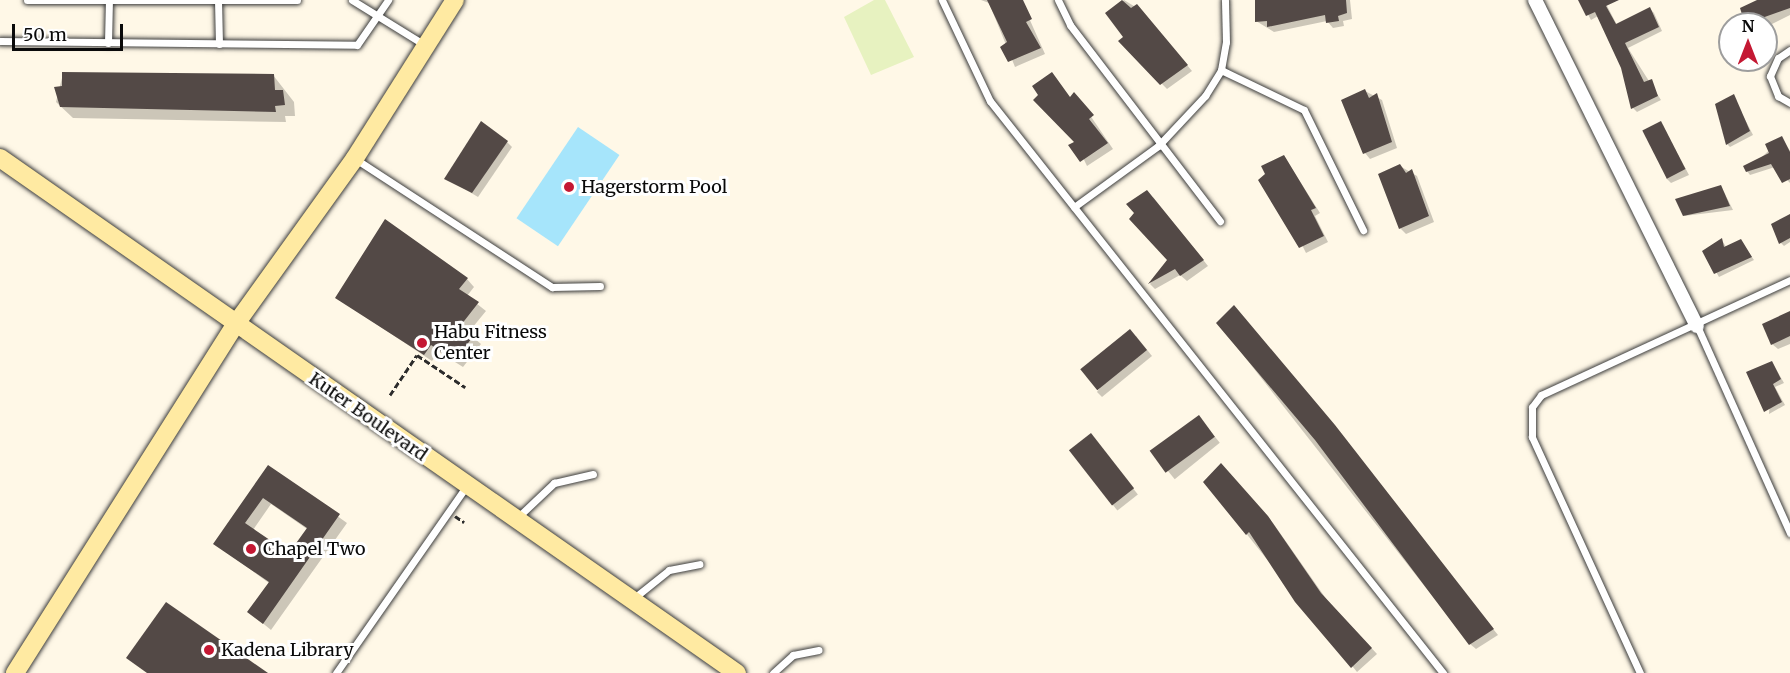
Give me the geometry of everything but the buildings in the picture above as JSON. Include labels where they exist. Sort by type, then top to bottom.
[{"type":"street","points":[[15,673],[235,325],[355,158],[455,0]]},
{"type":"street","points":[[1535,0],[1697,326]]},
{"type":"street","name":"Kuter Boulevard","points":[[0,158],[235,325],[737,673]]},
{"type":"street","points":[[0,670],[7,673]]},
{"type":"lane","points":[[27,0],[297,0]]},
{"type":"lane","points":[[352,0],[425,45]]},
{"type":"lane","points":[[0,42],[357,45],[378,17],[387,0]]},
{"type":"lane","points":[[942,0],[990,101],[1443,673]]},
{"type":"lane","points":[[1058,0],[1070,25],[1158,146],[1220,221]]},
{"type":"lane","points":[[1074,207],[1158,146],[1187,119],[1221,70],[1225,0]]},
{"type":"lane","points":[[108,43],[110,1]]},
{"type":"lane","points":[[218,1],[219,44]]},
{"type":"lane","points":[[1790,50],[1778,58],[1770,76],[1778,96],[1790,103]]},
{"type":"lane","points":[[1221,70],[1304,110],[1363,230]]},
{"type":"lane","points":[[355,158],[552,287],[600,286]]},
{"type":"lane","points":[[1640,673],[1528,420],[1541,394],[1697,326],[1790,280]]},
{"type":"lane","points":[[1697,326],[1790,533]]},
{"type":"lane","points":[[516,519],[554,483],[593,474]]},
{"type":"lane","points":[[336,673],[467,485]]},
{"type":"lane","points":[[632,600],[669,570],[699,564]]},
{"type":"lane","points":[[772,673],[793,656],[819,650]]},
{"type":"path","points":[[390,394],[417,355],[465,387]]},
{"type":"path","points":[[454,515],[464,522]]},
{"type":"green space","points":[[874,0],[885,0],[914,57],[871,75],[844,17]]},
{"type":"water","name":"Hagerstorm Pool","points":[[578,127],[619,155],[558,246],[516,218]]},
{"type":"place","name":"Hagerstorm Pool","points":[[569,187]]},
{"type":"place","name":"Habu Fitness Center","points":[[422,343]]},
{"type":"place","name":"Chapel Two","points":[[251,549]]},
{"type":"place","name":"Kadena Library","points":[[209,650]]}]
